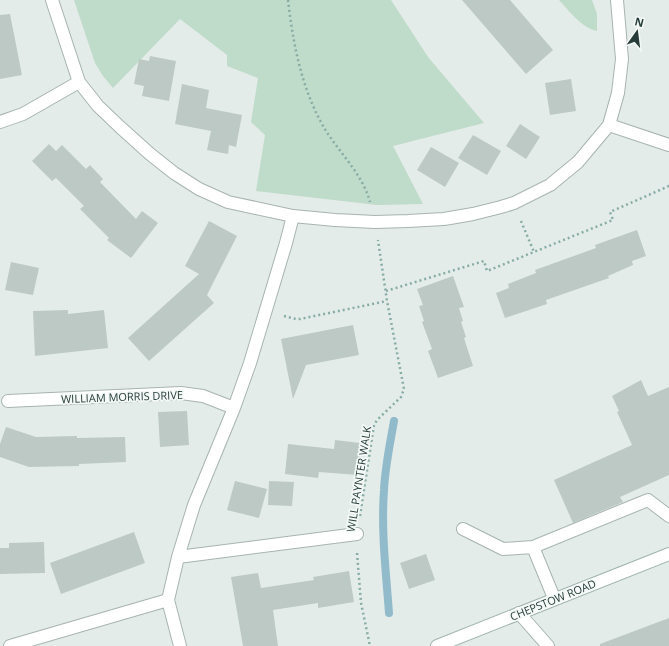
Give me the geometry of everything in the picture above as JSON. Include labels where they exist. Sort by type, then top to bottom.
[{"type":"street","points":[[52,0],[79,82],[98,106],[150,154],[174,173],[199,189],[228,202],[293,216],[375,222],[444,219],[474,214],[514,203],[550,185],[578,162],[609,126],[618,93],[622,59],[617,0]]},
{"type":"street","points":[[0,122],[23,114],[79,82]]},
{"type":"street","points":[[609,126],[669,145]]},
{"type":"street","points":[[180,646],[168,600],[178,557],[194,505],[234,408],[250,363],[293,216]]},
{"type":"street","name":"WILLIAM MORRIS DRIVE","points":[[8,401],[181,394],[203,396],[234,408]]},
{"type":"street","points":[[464,529],[503,549],[533,547],[648,500],[669,516]]},
{"type":"street","points":[[178,557],[357,534]]},
{"type":"street","points":[[533,547],[554,598]]},
{"type":"street","name":"CHEPSTOW ROAD","points":[[437,646],[554,598],[669,554]]},
{"type":"street","points":[[10,646],[168,600]]},
{"type":"street","points":[[519,613],[548,646]]},
{"type":"path","name":"WILL PAYNTER WALK","points":[[288,0],[294,43],[304,83],[322,124],[360,179],[368,197],[375,222],[387,302],[404,392],[401,397],[377,420],[372,428],[357,534],[358,574],[361,603],[370,646]]},
{"type":"path","points":[[386,291],[484,260],[487,271],[613,220],[610,212],[669,186]]},
{"type":"path","points":[[514,203],[534,252]]},
{"type":"path","points":[[296,319],[387,302]]},
{"type":"green space","points":[[74,0],[391,0],[428,57],[484,123],[393,146],[423,204],[377,205],[256,191],[265,135],[251,122],[258,78],[227,66],[227,55],[180,19],[113,88],[95,63]]},
{"type":"green space","points":[[559,0],[592,0],[597,14],[597,31],[581,23]]},
{"type":"building","points":[[462,0],[510,0],[553,50],[526,74]]},
{"type":"building","points":[[10,14],[22,75],[0,79],[0,15]]},
{"type":"building","points":[[150,56],[176,61],[169,101],[142,96],[144,86],[134,84],[139,59],[149,61]]},
{"type":"building","points":[[571,79],[576,111],[550,115],[545,83]]},
{"type":"building","points":[[182,84],[209,90],[206,108],[242,115],[236,147],[229,145],[228,154],[207,150],[211,131],[175,124]]},
{"type":"building","points":[[520,124],[540,137],[526,159],[506,146]]},
{"type":"building","points":[[473,135],[501,151],[487,175],[458,158]]},
{"type":"building","points":[[49,144],[56,151],[62,145],[86,169],[90,165],[103,179],[100,182],[136,219],[142,211],[158,223],[131,258],[107,240],[109,238],[80,209],[84,206],[56,178],[52,181],[32,161]]},
{"type":"building","points":[[431,147],[459,163],[445,187],[417,170]]},
{"type":"building","points":[[209,221],[237,236],[207,295],[214,303],[149,361],[128,338],[199,274],[185,266]]},
{"type":"building","points":[[637,230],[646,256],[632,261],[633,265],[608,276],[609,278],[546,300],[547,304],[505,318],[496,293],[509,288],[508,284],[536,273],[535,270],[596,248],[595,245]]},
{"type":"building","points":[[11,262],[39,268],[33,295],[5,290]]},
{"type":"building","points":[[453,276],[464,307],[459,308],[463,321],[461,322],[466,337],[464,338],[473,366],[438,378],[428,351],[432,349],[422,322],[424,321],[419,306],[423,305],[417,289]]},
{"type":"building","points":[[68,310],[68,314],[104,310],[108,348],[35,356],[33,311]]},
{"type":"building","points":[[353,325],[359,355],[306,365],[293,399],[281,339]]},
{"type":"building","points":[[641,380],[648,396],[669,387],[669,475],[620,497],[623,502],[573,523],[554,480],[632,445],[617,412],[619,411],[612,396]]},
{"type":"building","points":[[187,411],[189,445],[160,447],[158,412]]},
{"type":"building","points":[[6,427],[36,437],[125,437],[126,462],[79,464],[79,466],[29,467],[0,457],[0,444]]},
{"type":"building","points":[[335,440],[360,443],[358,475],[319,472],[318,478],[285,474],[288,444],[334,449]]},
{"type":"building","points":[[235,481],[267,489],[259,518],[227,510]]},
{"type":"building","points":[[269,481],[294,482],[292,506],[268,505]]},
{"type":"building","points":[[134,532],[145,563],[61,594],[50,563]]},
{"type":"building","points":[[44,542],[45,573],[0,574],[0,548],[9,548],[9,543]]},
{"type":"building","points":[[426,554],[435,580],[409,589],[400,563]]},
{"type":"building","points":[[349,571],[354,602],[318,608],[318,603],[273,610],[278,646],[243,646],[231,577],[258,573],[261,588],[314,580],[313,577]]},
{"type":"building","points":[[669,618],[669,646],[600,646],[600,644]]},
{"type":"waterway","points":[[389,613],[384,552],[383,505],[385,473],[394,421]]}]
